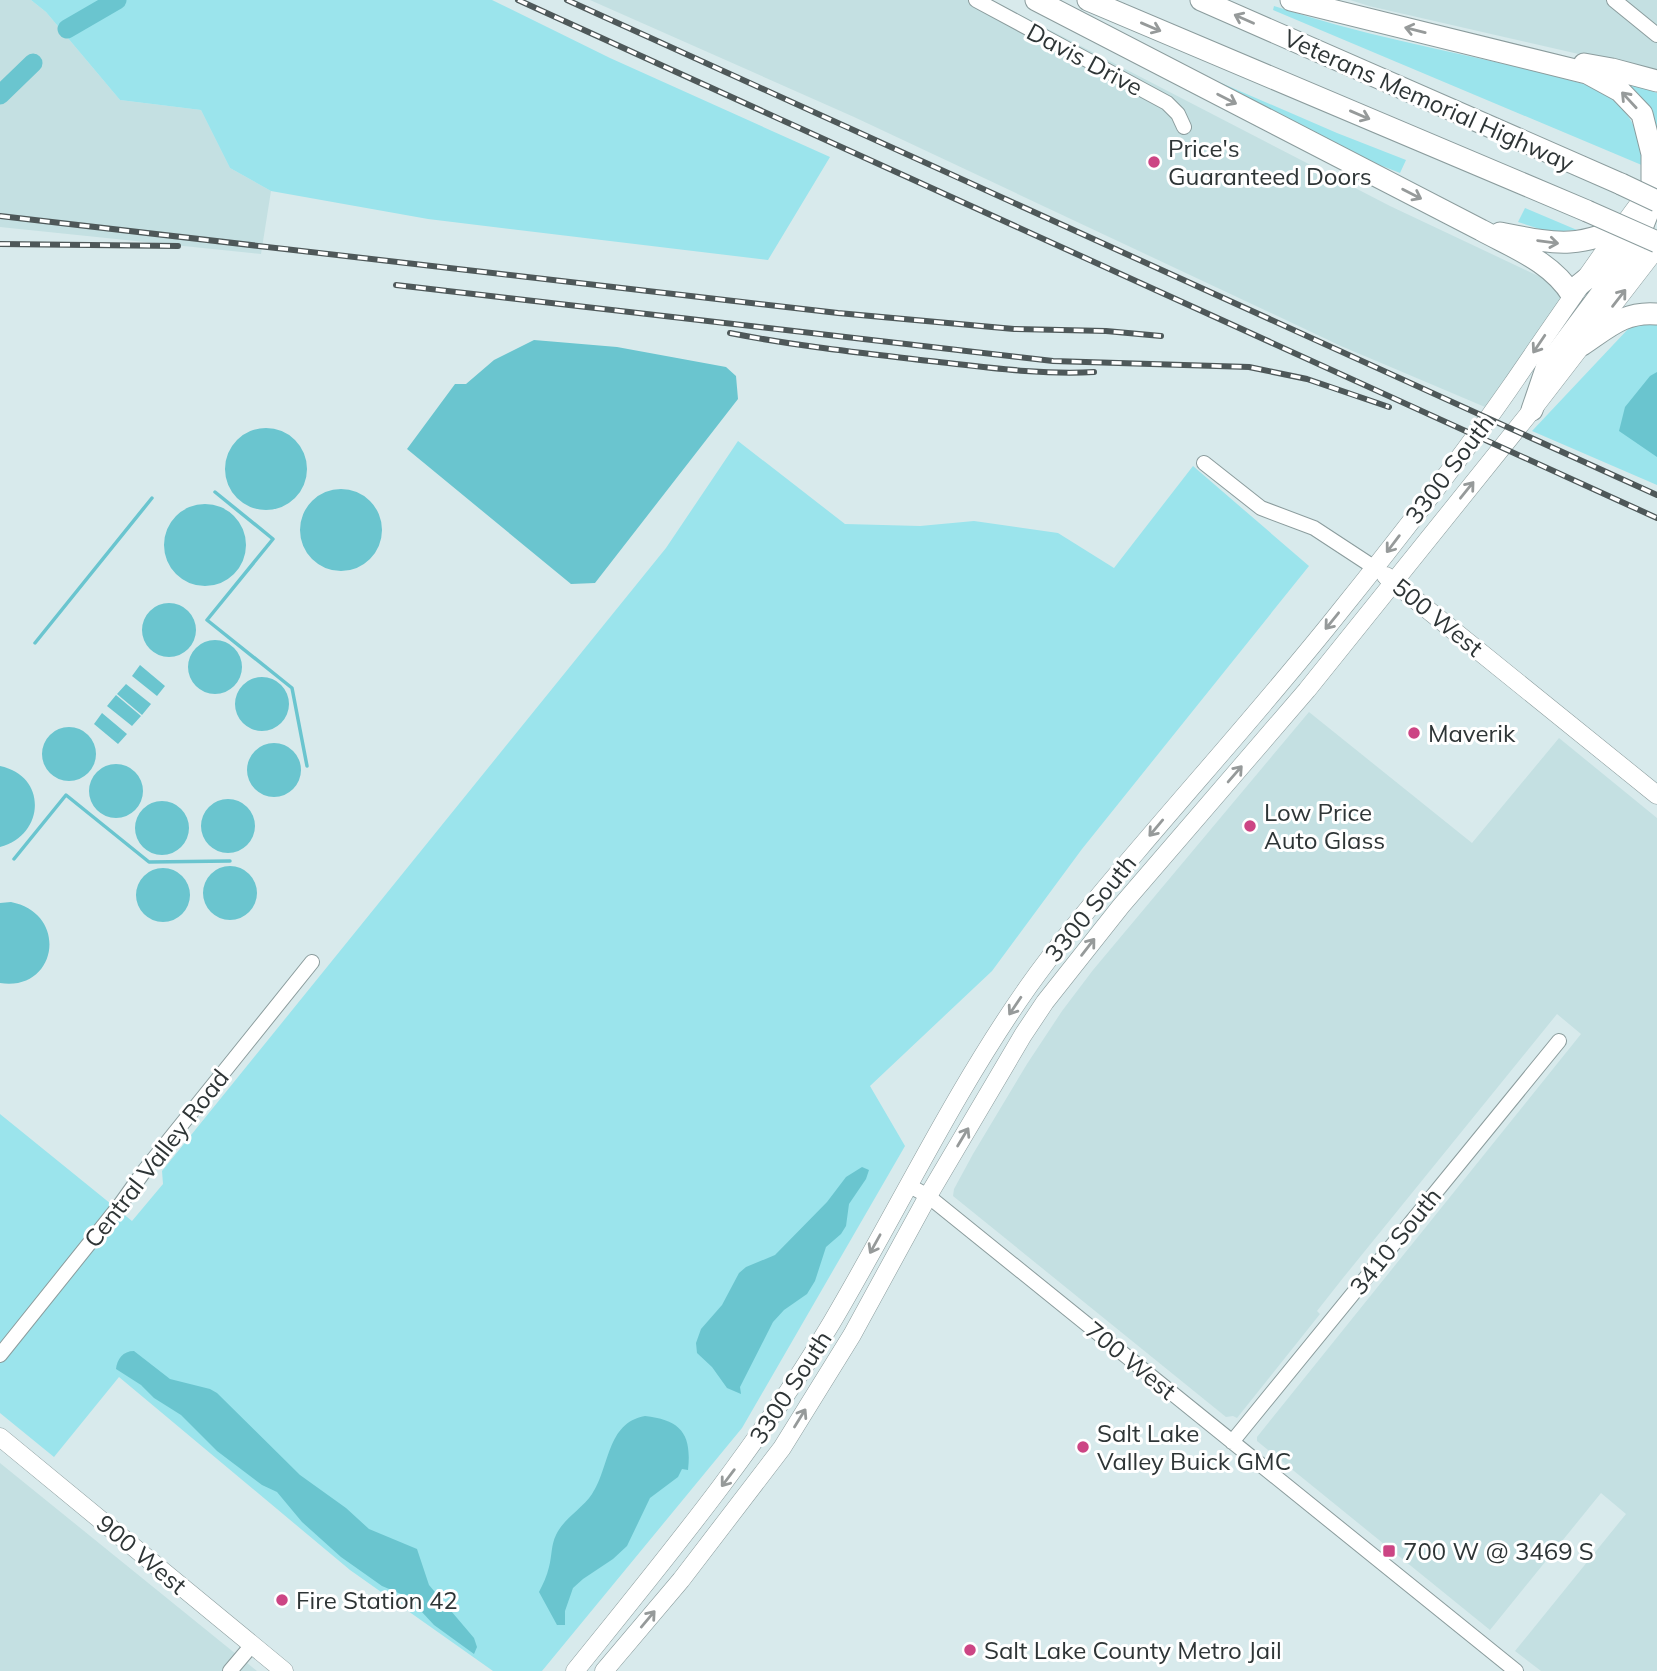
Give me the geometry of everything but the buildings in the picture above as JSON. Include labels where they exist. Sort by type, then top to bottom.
[{"type":"highway","points":[[1036,0],[1481,230],[1543,264],[1576,290],[1650,217]]},
{"type":"highway","name":"Veterans Memorial Highway","points":[[1088,0],[1587,211],[1650,217]]},
{"type":"highway","name":"Veterans Memorial Highway","points":[[1200,0],[1620,184],[1650,217]]},
{"type":"highway","points":[[1291,0],[1587,73],[1620,91],[1642,114],[1652,154],[1650,217],[1623,267],[1547,366],[1532,410]]},
{"type":"highway","points":[[1510,53],[1612,69],[1657,82]]},
{"type":"highway","points":[[1481,230],[1563,244],[1593,239],[1650,217]]},
{"type":"highway","points":[[1582,345],[1623,317],[1642,313],[1657,314]]},
{"type":"main road","name":"3300 South","points":[[604,1671],[681,1580],[782,1448],[863,1317],[928,1196],[1023,1035],[1069,971],[1121,906],[1307,690],[1532,410],[1582,345],[1650,217]]},
{"type":"main road","name":"3300 South","points":[[575,1671],[759,1437],[831,1323],[1004,1022],[1050,956],[1207,768],[1280,687],[1375,568],[1507,391],[1576,290]]},
{"type":"main road","name":"500 West","points":[[1375,568],[1657,795]]},
{"type":"main road","name":"900 West","points":[[0,1437],[284,1671]]},
{"type":"street","name":"Davis Drive","points":[[976,0],[1167,103],[1178,114],[1184,127]]},
{"type":"street","points":[[1614,0],[1657,35]]},
{"type":"street","name":"500 West","points":[[1204,463],[1261,508],[1314,528],[1375,568]]},
{"type":"street","name":"Central Valley Road","points":[[0,1355],[312,962]]},
{"type":"street","name":"3410 South","points":[[1232,1442],[1559,1041]]},
{"type":"street","name":"700 West","points":[[908,1185],[928,1196],[1516,1671]]},
{"type":"street","points":[[230,1671],[252,1645]]},
{"type":"shaded area","points":[[0,0],[31,0],[46,12],[120,100],[201,110],[230,168],[271,191],[261,254],[0,227]]},
{"type":"shaded area","points":[[31,0],[492,0],[610,58],[830,157],[768,260],[428,219],[271,191],[230,168],[201,110],[120,100],[46,12]]},
{"type":"shaded area","points":[[590,0],[992,0],[1390,206],[1568,290],[1485,407],[1341,346],[854,117]]},
{"type":"shaded area","points":[[1350,0],[1657,0],[1657,72],[1369,6]]},
{"type":"shaded area","points":[[1274,6],[1392,39],[1591,86],[1614,101],[1630,118],[1639,139],[1644,166],[1273,10]]},
{"type":"shaded area","points":[[1191,70],[1406,160],[1400,173],[1372,162]]},
{"type":"shaded area","points":[[1626,81],[1657,93],[1657,130],[1652,117]]},
{"type":"shaded area","points":[[1525,208],[1577,230],[1549,232],[1518,222]]},
{"type":"shaded area","points":[[1657,322],[1657,485],[1532,431],[1629,328],[1627,326]]},
{"type":"shaded area","points":[[534,340],[617,347],[726,367],[736,376],[738,399],[595,583],[571,584],[407,449],[455,384],[466,384],[494,360]]},
{"type":"shaded area","points":[[1657,372],[1657,457],[1619,431],[1625,407],[1650,376]]},
{"type":"shaded area","points":[[266,428],[282,431],[295,440],[304,453],[307,469],[304,485],[295,498],[282,507],[266,510],[250,507],[237,498],[228,485],[225,469],[228,453],[237,440],[250,431]]},
{"type":"shaded area","points":[[738,441],[845,524],[920,526],[974,521],[1058,533],[1114,568],[1193,466],[1309,566],[1082,849],[992,971],[870,1086],[905,1146],[742,1428],[542,1671],[493,1671],[350,1570],[119,1377],[54,1457],[0,1413],[0,1114],[132,1221],[163,1184],[162,1171],[666,548]]},
{"type":"shaded area","points":[[341,489],[357,492],[370,501],[379,514],[382,530],[379,546],[370,559],[357,568],[341,571],[325,568],[312,559],[303,546],[300,530],[303,514],[312,501],[325,492]]},
{"type":"shaded area","points":[[205,504],[221,507],[234,516],[243,529],[246,545],[243,561],[234,574],[221,583],[205,586],[189,583],[176,574],[167,561],[164,545],[167,529],[176,516],[189,507]]},
{"type":"shaded area","points":[[169,603],[188,611],[196,630],[188,649],[169,657],[150,649],[142,630],[150,611]]},
{"type":"shaded area","points":[[215,640],[234,648],[242,667],[234,686],[215,694],[196,686],[188,667],[196,648]]},
{"type":"shaded area","points":[[140,665],[165,686],[157,696],[132,676]]},
{"type":"shaded area","points":[[262,677],[281,685],[289,704],[281,723],[262,731],[243,723],[235,704],[243,685]]},
{"type":"shaded area","points":[[126,684],[151,704],[142,715],[117,694]]},
{"type":"shaded area","points":[[116,695],[141,716],[132,726],[107,706]]},
{"type":"shaded area","points":[[1309,712],[1472,843],[1559,738],[1657,818],[1657,1671],[1541,1671],[1515,1651],[1626,1514],[1601,1493],[1490,1630],[1257,1441],[1257,1437],[1581,1034],[1557,1014],[1343,1278],[1317,1311],[1320,1314],[1237,1418],[1226,1417],[953,1196],[954,1189],[973,1154],[1062,1011],[1093,970]]},
{"type":"shaded area","points":[[102,713],[127,734],[118,744],[94,724]]},
{"type":"shaded area","points":[[69,727],[88,735],[96,754],[88,773],[69,781],[50,773],[42,754],[50,735]]},
{"type":"shaded area","points":[[274,743],[293,751],[301,770],[293,789],[274,797],[255,789],[247,770],[255,751]]},
{"type":"shaded area","points":[[116,764],[135,772],[143,791],[135,810],[116,818],[97,810],[89,791],[97,772]]},
{"type":"shaded area","points":[[0,766],[16,772],[27,781],[35,806],[26,831],[0,847]]},
{"type":"shaded area","points":[[228,799],[247,807],[255,826],[247,845],[228,853],[209,845],[201,826],[209,807]]},
{"type":"shaded area","points":[[162,801],[181,809],[189,828],[181,847],[162,855],[143,847],[135,828],[143,809]]},
{"type":"shaded area","points":[[230,866],[249,874],[257,893],[249,912],[230,920],[211,912],[203,893],[211,874]]},
{"type":"shaded area","points":[[163,868],[182,876],[190,895],[182,914],[163,922],[144,914],[136,895],[144,876]]},
{"type":"shaded area","points":[[11,902],[30,909],[42,921],[48,935],[49,950],[44,964],[34,976],[19,983],[0,983],[0,903]]},
{"type":"shaded area","points":[[862,1167],[869,1170],[866,1179],[849,1204],[846,1226],[826,1247],[815,1281],[807,1294],[784,1310],[773,1322],[740,1387],[741,1394],[727,1388],[712,1367],[697,1353],[696,1343],[701,1329],[722,1305],[739,1273],[746,1267],[775,1255],[827,1202],[846,1177]]},
{"type":"shaded area","points":[[134,1351],[170,1379],[217,1393],[300,1475],[346,1508],[369,1529],[417,1549],[429,1585],[474,1638],[477,1647],[474,1654],[434,1625],[408,1597],[382,1586],[341,1557],[302,1522],[277,1492],[262,1485],[217,1451],[181,1415],[116,1369],[121,1356]]},
{"type":"shaded area","points":[[645,1416],[667,1421],[682,1431],[688,1447],[688,1470],[682,1469],[678,1477],[650,1498],[627,1546],[573,1588],[565,1611],[565,1625],[557,1625],[539,1592],[548,1570],[554,1539],[559,1529],[592,1494],[616,1437],[623,1427],[632,1420]]},
{"type":"shaded area","points":[[0,1463],[257,1671],[0,1671]]},
{"type":"waterway","points":[[67,29],[117,0]]},
{"type":"waterway","points":[[0,95],[33,63]]},
{"type":"waterway","points":[[215,492],[273,539],[207,620],[292,688],[307,766]]},
{"type":"waterway","points":[[35,643],[152,498]]},
{"type":"waterway","points":[[14,859],[66,795],[149,862],[230,861]]},
{"type":"railway","points":[[518,0],[1657,518]]},
{"type":"railway","points":[[567,0],[1657,495]]},
{"type":"railway","points":[[0,216],[838,313],[1014,329],[1106,331],[1161,336]]},
{"type":"railway","points":[[0,244],[178,246]]},
{"type":"railway","points":[[396,285],[1053,361],[1249,367],[1307,379],[1389,407]]},
{"type":"railway","points":[[730,333],[830,349],[992,368],[1094,372]]},
{"type":"place","name":"Price's Guaranteed Doors","points":[[1154,162]]},
{"type":"place","name":"Maverik","points":[[1414,733]]},
{"type":"place","name":"Low Price Auto Glass","points":[[1250,826]]},
{"type":"place","name":"Salt Lake Valley Buick GMC","points":[[1083,1447]]},
{"type":"place","name":"700 W @ 3469 S","points":[[1389,1551]]},
{"type":"place","name":"Fire Station 42","points":[[282,1600]]},
{"type":"place","name":"Salt Lake County Metro Jail","points":[[970,1650]]}]
